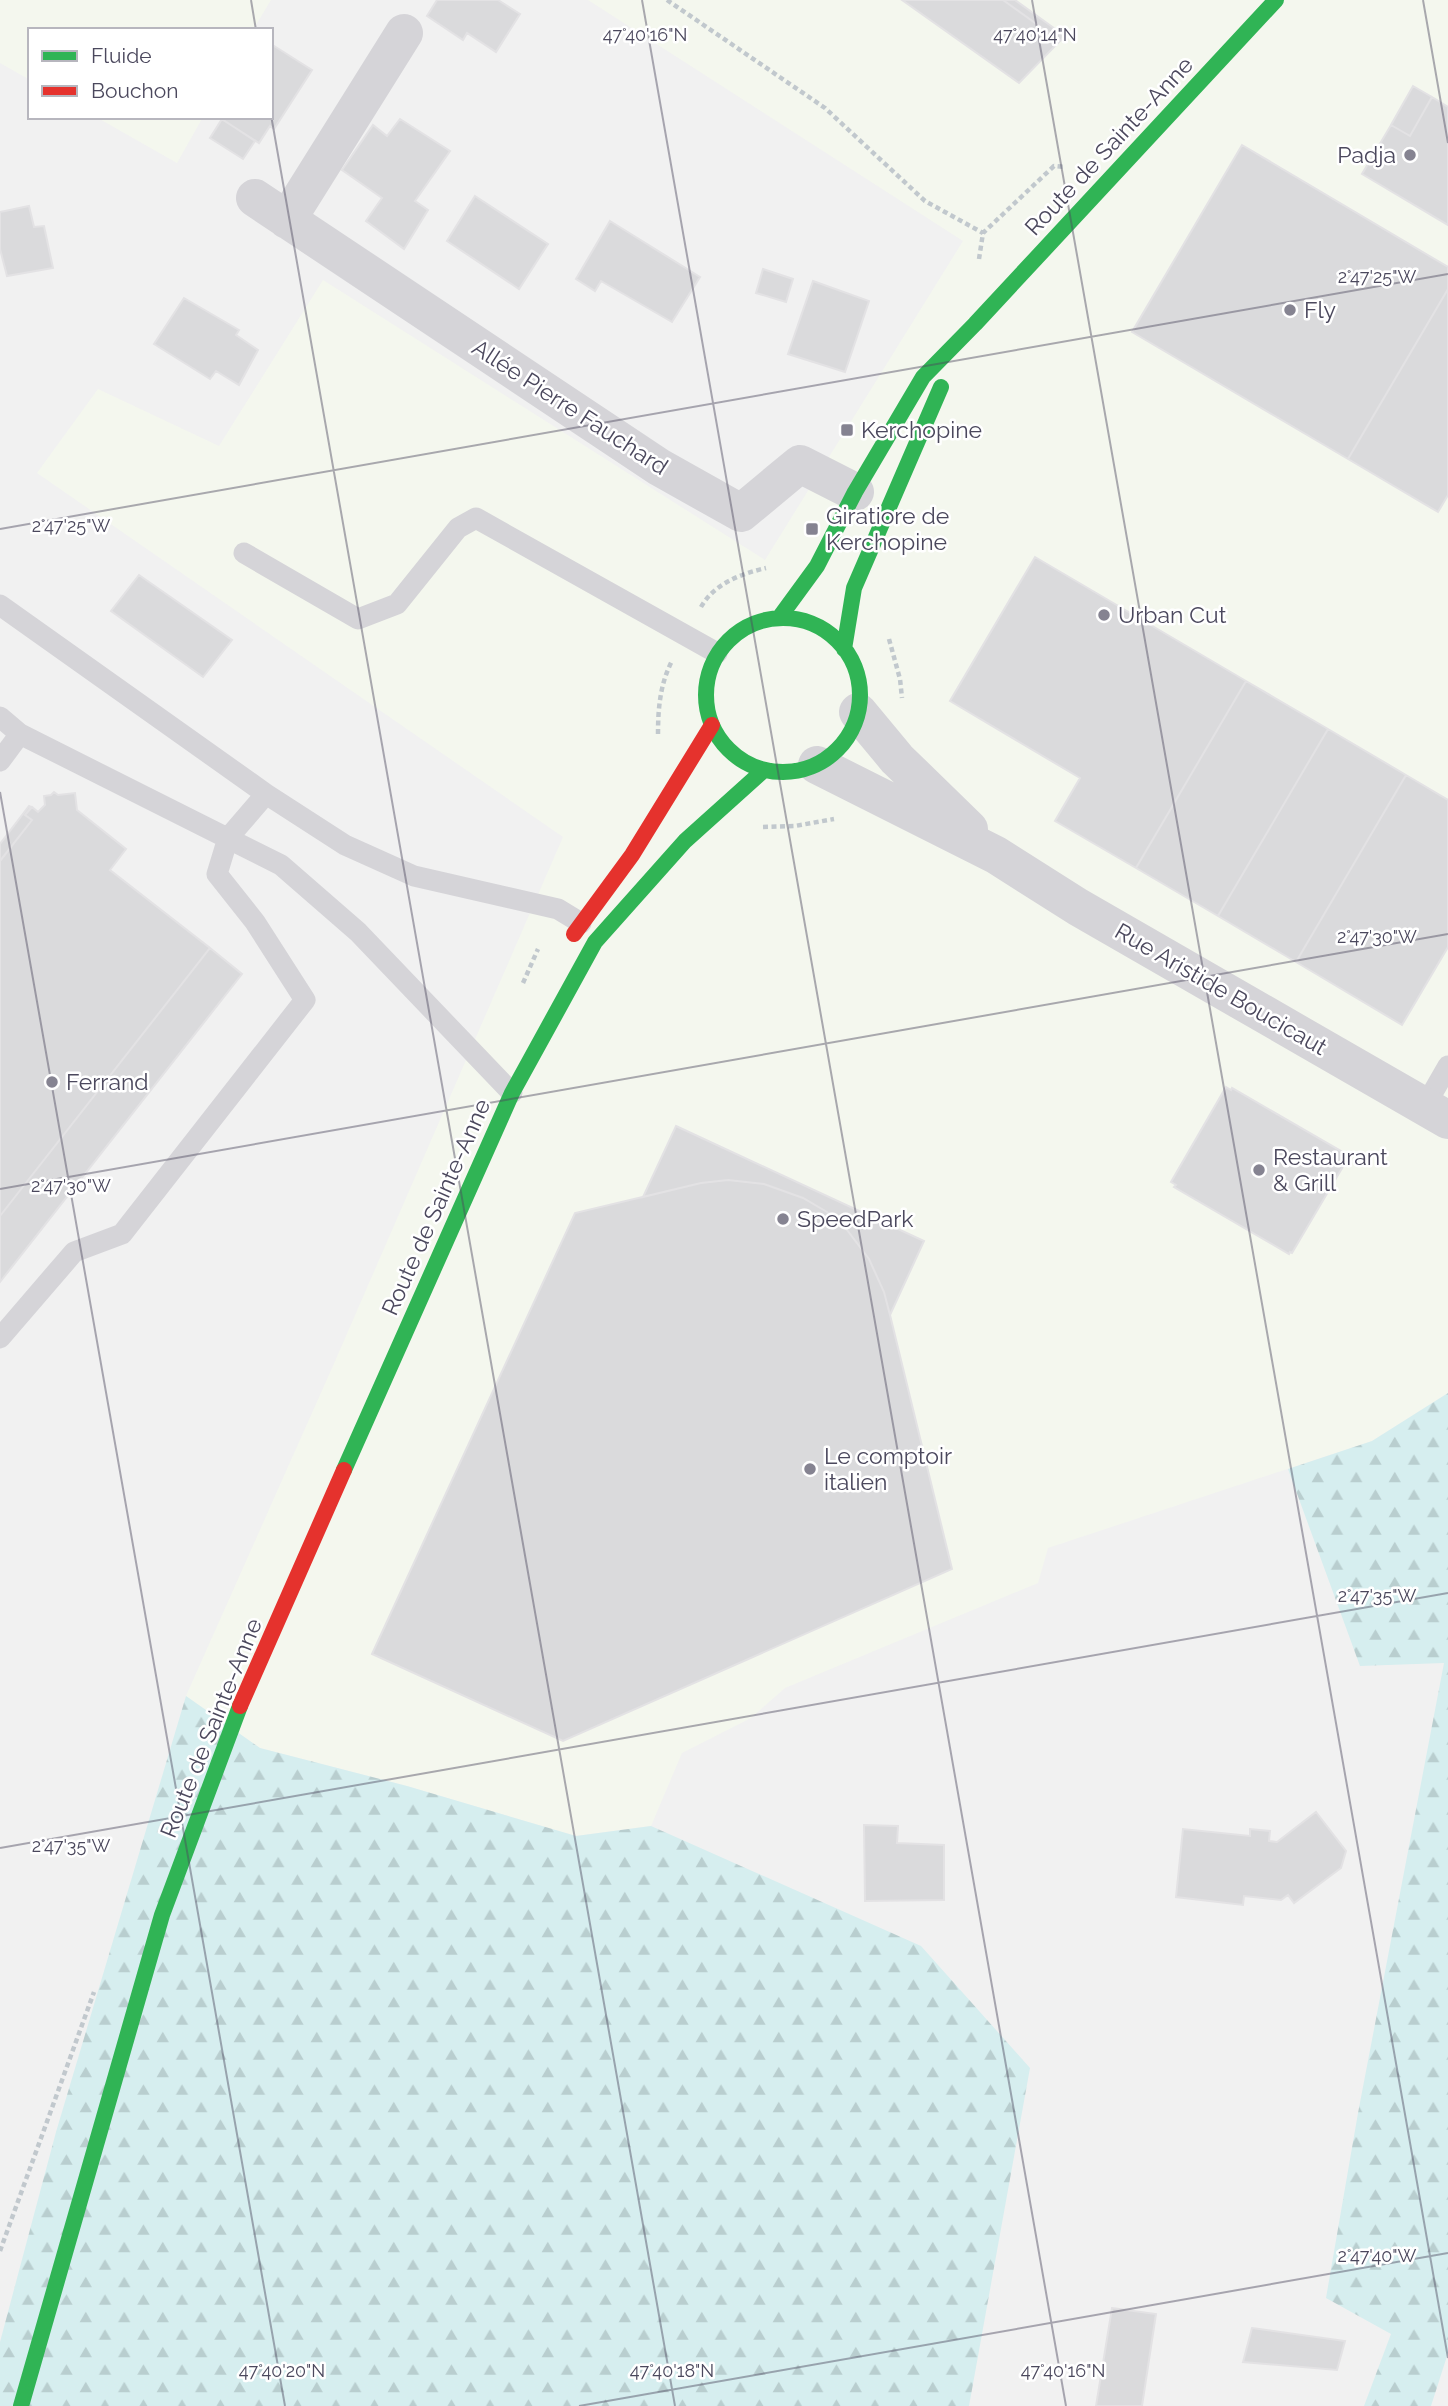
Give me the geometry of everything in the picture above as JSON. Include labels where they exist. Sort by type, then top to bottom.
[{"type":"main road","name":"Route de Sainte-Anne","points":[[779,618],[817,566],[855,492],[923,377],[1276,0]]},
{"type":"main road","name":"Route de Sainte-Anne","points":[[844,649],[854,588],[939,392],[975,324]]},
{"type":"main road","points":[[779,618],[804,621],[826,632],[844,649],[855,668],[860,690],[858,712],[850,734],[835,752],[817,765],[790,772],[764,770],[742,761],[725,746],[712,725],[706,700],[709,674],[717,653],[736,634],[756,623],[779,618]]},
{"type":"main road","points":[[566,946],[632,855],[712,725]]},
{"type":"main road","name":"Route de Sainte-Anne","points":[[21,2406],[162,1914],[229,1732],[512,1093],[595,942],[685,841],[764,770]]},
{"type":"main road","name":"Route de Sainte-Anne","points":[[512,1093],[541,1006]]},
{"type":"street","points":[[287,220],[404,33]]},
{"type":"street","name":"Allée Pierre Fauchard","points":[[255,198],[659,467],[741,513],[800,464],[855,492]]},
{"type":"street","name":"Rue Aristide Boucicaut","points":[[858,712],[897,759],[996,855]]},
{"type":"street","name":"Rue Aristide Boucicaut","points":[[817,765],[996,855],[1078,907],[1437,1113]]},
{"type":"lane","points":[[244,553],[358,619],[397,604],[458,528],[476,518],[717,653]]},
{"type":"lane","points":[[0,605],[266,794],[345,845],[414,876],[558,909],[581,923]]},
{"type":"lane","points":[[0,717],[20,734],[281,865],[358,932],[512,1093]]},
{"type":"lane","points":[[0,761],[20,734]]},
{"type":"lane","points":[[0,1338],[74,1252],[122,1234],[306,1000],[255,922],[217,874],[228,838],[266,794]]},
{"type":"lane","points":[[1437,1113],[1448,1066]]},
{"type":"path","points":[[667,0],[825,108],[925,201],[983,233]]},
{"type":"path","points":[[888,633],[900,679],[903,704]]},
{"type":"path","points":[[659,741],[659,704],[666,673]]},
{"type":"path","points":[[752,826],[795,826],[845,817]]},
{"type":"shaded area","points":[[0,0],[271,0],[254,28],[28,28],[28,79],[0,63]]},
{"type":"shaded area","points":[[588,0],[1448,0],[1448,1393],[1372,1441],[1048,1548],[1038,1583],[785,1688],[751,1718],[682,1753],[651,1826],[576,1836],[407,1786],[260,1748],[186,1696],[563,837],[37,473],[98,389],[219,446],[323,280],[765,560],[963,241]]},
{"type":"shaded area","points":[[100,119],[202,119],[177,163]]},
{"type":"green space","points":[[1448,1393],[1448,2353],[1431,2406],[1364,2406],[1391,2334],[1326,2298],[1358,2113],[1444,1663],[1360,1666],[1288,1469],[1372,1441]]},
{"type":"green space","points":[[186,1696],[260,1748],[407,1786],[576,1836],[651,1826],[921,1946],[1030,2068],[969,2406],[0,2406],[0,2342],[56,2132]]},
{"type":"building","points":[[437,0],[498,0],[520,14],[496,52],[467,33],[463,40],[427,16]]},
{"type":"building","points":[[902,0],[1003,0],[1060,41],[1019,83]]},
{"type":"building","points":[[1003,0],[1015,0],[1065,36],[1060,41]]},
{"type":"building","points":[[273,45],[312,70],[274,129],[270,126],[259,143],[222,119],[273,119]]},
{"type":"building","points":[[1413,86],[1432,97],[1410,136],[1391,125]]},
{"type":"building","name":"Padja","points":[[1432,97],[1448,107],[1448,225],[1362,174],[1391,125],[1410,136]]},
{"type":"building","points":[[222,119],[255,141],[243,159],[210,138]]},
{"type":"building","points":[[400,119],[450,151],[415,201],[428,210],[404,249],[366,221],[382,198],[342,170],[373,125],[387,136]]},
{"type":"building","name":"Fly","points":[[1242,145],[1448,267],[1448,289],[1348,459],[1132,332]]},
{"type":"building","points":[[475,196],[548,244],[519,289],[447,241]]},
{"type":"building","points":[[29,206],[34,227],[44,226],[53,268],[7,276],[0,249],[0,212]]},
{"type":"building","points":[[610,221],[700,277],[672,322],[601,281],[595,291],[576,279]]},
{"type":"building","points":[[763,269],[793,279],[786,302],[756,293]]},
{"type":"building","points":[[813,281],[869,301],[845,372],[788,354]]},
{"type":"building","points":[[1448,289],[1448,495],[1438,512],[1348,459]]},
{"type":"building","points":[[184,298],[239,330],[236,335],[258,350],[239,385],[216,371],[210,379],[154,344]]},
{"type":"building","points":[[1035,557],[1246,681],[1136,868],[1055,821],[1080,778],[950,701]]},
{"type":"building","points":[[139,575],[232,640],[203,677],[111,611]]},
{"type":"building","points":[[1246,681],[1328,729],[1218,916],[1136,868]]},
{"type":"building","points":[[1328,729],[1406,775],[1296,962],[1218,916]]},
{"type":"building","points":[[1406,775],[1448,800],[1448,947],[1402,1025],[1296,962]]},
{"type":"building","name":"Ferrand","points":[[54,792],[58,795],[75,793],[77,810],[126,849],[110,870],[210,948],[0,1216],[0,861],[32,820],[25,815],[32,807],[38,812],[45,805],[44,796]]},
{"type":"building","points":[[29,806],[31,807],[25,815],[32,820],[0,861],[0,844]]},
{"type":"building","points":[[210,948],[242,974],[0,1282],[0,1216]]},
{"type":"building","name":"Restaurant & Grill","points":[[1226,1087],[1346,1154],[1348,1158],[1292,1253],[1289,1254],[1174,1187],[1176,1185],[1171,1182]]},
{"type":"building","points":[[676,1126],[924,1241],[890,1315],[884,1292],[869,1259],[847,1230],[827,1212],[803,1198],[764,1184],[728,1180],[701,1183],[643,1197]]},
{"type":"building","points":[[728,1180],[764,1184],[803,1198],[827,1212],[847,1230],[869,1259],[884,1292],[952,1569],[563,1741],[372,1654],[575,1213],[701,1183]]},
{"type":"building","points":[[1316,1812],[1346,1851],[1341,1868],[1294,1903],[1288,1895],[1281,1900],[1244,1896],[1243,1905],[1176,1897],[1183,1829],[1250,1836],[1250,1829],[1270,1831],[1269,1841],[1277,1842]]},
{"type":"building","points":[[864,1825],[898,1826],[897,1843],[944,1845],[944,1900],[865,1901]]},
{"type":"building","points":[[1112,2308],[1156,2314],[1142,2406],[1096,2406]]},
{"type":"building","points":[[1252,2328],[1345,2341],[1337,2370],[1243,2362]]},
{"type":"traffic: fast","points":[[779,618],[817,566],[855,492],[923,377],[1276,0]]},
{"type":"traffic: fast","points":[[844,649],[854,588],[941,387]]},
{"type":"traffic: fast","points":[[783,618],[812,624],[837,641],[854,666],[860,695],[854,724],[837,749],[812,766],[783,772],[754,766],[729,749],[712,724],[706,695],[712,666],[729,641],[754,624],[783,618]]},
{"type":"traffic: fast","points":[[344,1470],[512,1093],[595,942],[685,841],[764,770]]},
{"type":"traffic: fast","points":[[21,2406],[162,1915],[240,1706]]},
{"type":"traffic: jam","points":[[574,934],[632,855],[712,725]]},
{"type":"traffic: jam","points":[[240,1706],[344,1470]]},
{"type":"place","name":"Padja","points":[[1410,155]]},
{"type":"place","name":"Fly","points":[[1290,310]]},
{"type":"place","name":"Kerchopine","points":[[847,430]]},
{"type":"place","name":"Giratiore de Kerchopine","points":[[812,529]]},
{"type":"place","name":"Urban Cut","points":[[1104,615]]},
{"type":"place","name":"Ferrand","points":[[52,1082]]},
{"type":"place","name":"Restaurant & Grill","points":[[1259,1170]]},
{"type":"place","name":"SpeedPark","points":[[783,1219]]},
{"type":"place","name":"Le comptoir italien","points":[[810,1469]]}]
